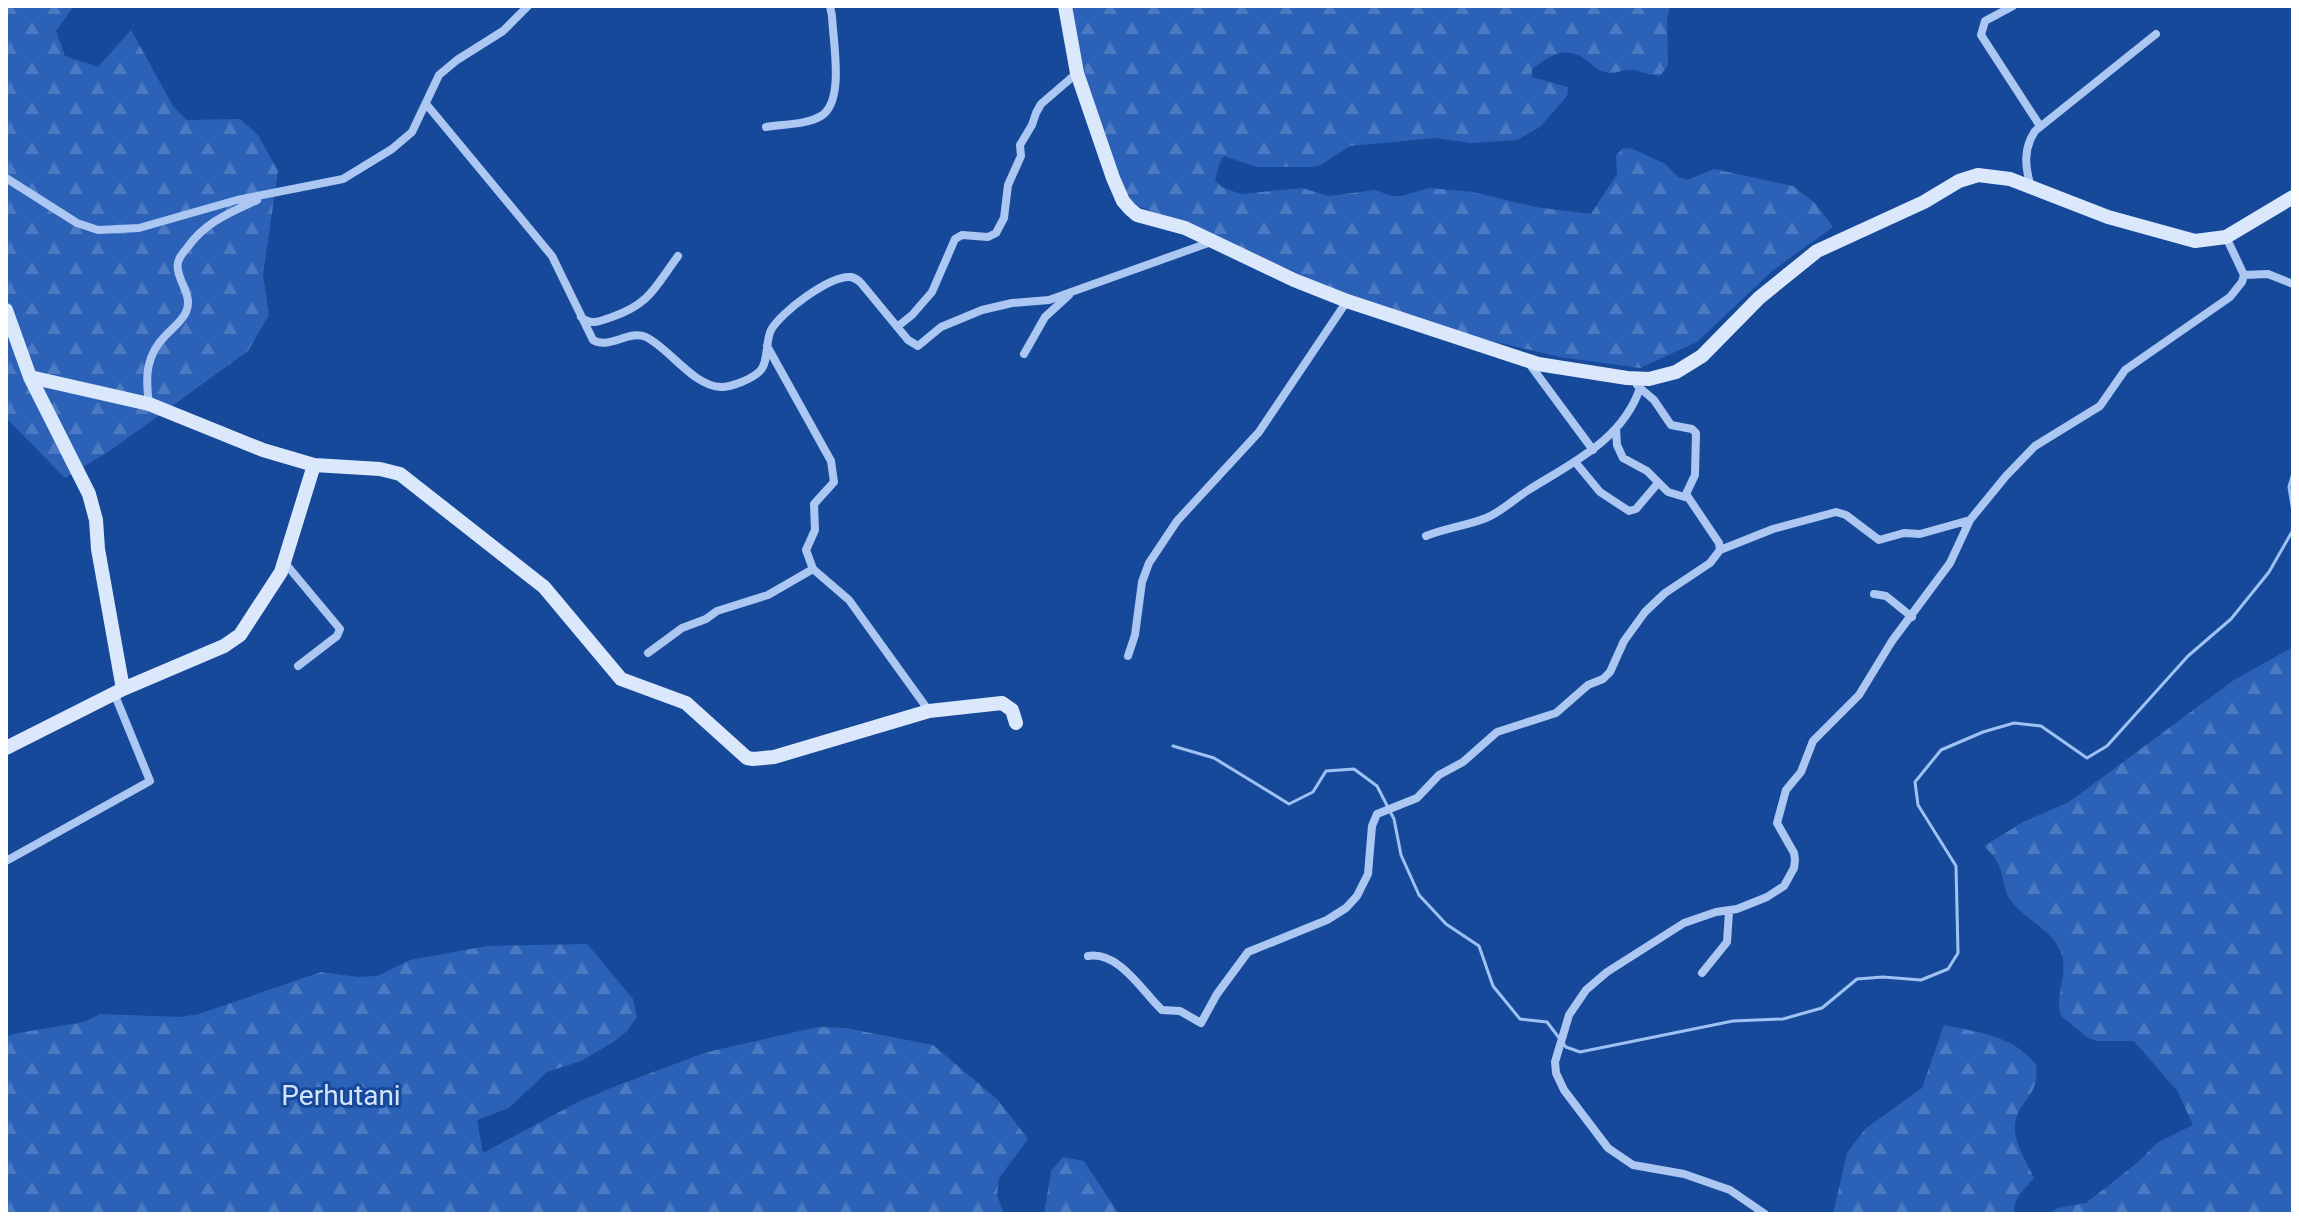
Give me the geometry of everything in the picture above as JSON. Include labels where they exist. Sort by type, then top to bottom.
[{"type":"street","points":[[6,178],[77,223],[110,231],[156,225],[237,200],[343,179],[412,132],[443,71],[503,31],[528,6]]},
{"type":"street","points":[[766,127],[814,119],[832,106],[836,93],[830,6]]},
{"type":"street","points":[[1065,6],[1077,73],[1123,201],[1137,215],[1177,224],[1294,280],[1347,301],[1528,362],[1636,383],[1663,377],[1690,365],[1718,342],[1759,298],[1817,251],[1916,205],[1959,181],[1978,175],[1990,175],[2031,187],[2108,217],[2183,239],[2206,241],[2226,237],[2293,197]]},
{"type":"street","points":[[2013,6],[1985,21],[1981,35],[2040,126]]},
{"type":"street","points":[[2031,187],[2025,155],[2031,138],[2040,126],[2156,34]]},
{"type":"street","points":[[897,327],[932,292],[955,239],[962,235],[988,237],[996,233],[1006,212],[1008,185],[1021,156],[1020,145],[1036,113],[1077,73]]},
{"type":"street","points":[[427,105],[552,256],[580,317],[596,342],[644,336],[705,384],[715,386],[730,386],[760,371],[773,327],[789,310],[834,281],[851,277],[861,283],[908,340],[918,346],[941,327],[982,310],[1012,303],[1049,300],[1214,241]]},
{"type":"street","points":[[149,404],[146,386],[149,358],[186,312],[188,304],[178,261],[198,233],[227,212],[268,194]]},
{"type":"street","points":[[1765,1214],[1730,1190],[1684,1174],[1633,1165],[1600,1140],[1564,1090],[1556,1073],[1555,1062],[1565,1029],[1578,1001],[1607,972],[1684,923],[1716,912],[1729,912],[1776,892],[1790,877],[1794,868],[1794,853],[1777,823],[1786,790],[1801,772],[1813,741],[1859,695],[1892,641],[1950,563],[1970,520],[2006,476],[2035,446],[2100,406],[2125,370],[2230,297],[2244,275],[2226,237]]},
{"type":"street","points":[[580,317],[586,322],[596,322],[636,308],[648,298],[678,256]]},
{"type":"street","points":[[2244,275],[2268,274],[2293,284]]},
{"type":"street","points":[[1024,354],[1045,317],[1072,292]]},
{"type":"street","points":[[1128,656],[1135,635],[1142,582],[1149,563],[1177,521],[1259,432],[1347,301]]},
{"type":"street","points":[[6,310],[30,377],[84,482],[93,506],[119,691],[150,781],[6,861]]},
{"type":"street","points":[[766,345],[834,470],[834,482],[814,504],[815,530],[806,550],[813,569],[849,600],[929,711]]},
{"type":"street","points":[[1528,362],[1593,450]]},
{"type":"street","points":[[30,377],[149,404],[263,450],[314,465],[380,469],[400,474],[544,587],[621,679],[686,703],[747,758],[774,757],[929,711],[1002,703],[1012,710],[1016,723]]},
{"type":"street","points":[[1426,536],[1485,518],[1576,463],[1616,428],[1632,406],[1636,383]]},
{"type":"street","points":[[1636,383],[1654,400],[1671,425],[1692,429],[1696,433],[1696,469],[1686,491],[1719,543],[1720,550]]},
{"type":"street","points":[[1616,428],[1617,445],[1623,458],[1647,471],[1673,495],[1688,498]]},
{"type":"street","points":[[1576,463],[1600,492],[1629,511],[1636,509],[1658,483]]},
{"type":"street","points":[[6,748],[119,691],[232,641],[246,628],[285,563],[314,465]]},
{"type":"street","points":[[1088,956],[1110,959],[1162,1010],[1180,1011],[1201,1023],[1217,994],[1248,952],[1327,920],[1346,908],[1357,896],[1368,874],[1374,819],[1383,810],[1417,798],[1439,775],[1463,762],[1497,732],[1556,713],[1588,685],[1603,679],[1645,612],[1665,593],[1710,563],[1720,550],[1773,529],[1836,512],[1846,515],[1879,540],[1904,533],[1920,534],[1970,520]]},
{"type":"street","points":[[285,563],[340,629],[337,636],[298,666]]},
{"type":"street","points":[[648,653],[682,628],[717,611],[768,595],[813,569]]},
{"type":"street","points":[[1874,594],[1886,596],[1912,617]]},
{"type":"street","points":[[1702,973],[1727,942],[1729,912]]},
{"type":"green space","points":[[6,6],[74,6],[56,31],[65,56],[98,67],[131,30],[173,106],[187,120],[240,119],[258,135],[278,171],[263,275],[269,315],[248,351],[111,450],[65,478],[6,418]]},
{"type":"green space","points":[[1069,6],[1670,6],[1667,19],[1668,65],[1660,76],[1631,70],[1604,72],[1578,55],[1565,52],[1553,55],[1532,69],[1532,77],[1568,87],[1567,96],[1540,127],[1517,140],[1471,143],[1436,138],[1350,146],[1319,166],[1310,167],[1257,167],[1224,156],[1215,181],[1240,194],[1302,188],[1329,196],[1375,190],[1401,196],[1429,188],[1473,192],[1535,207],[1591,214],[1617,174],[1616,156],[1622,149],[1631,148],[1665,164],[1678,177],[1687,180],[1714,169],[1793,186],[1814,202],[1833,227],[1772,271],[1697,342],[1640,368],[1560,357],[1470,336],[1358,300],[1198,229],[1130,203],[1093,108]]},
{"type":"green space","points":[[2293,647],[2293,1214],[2050,1214],[2058,1208],[2086,1203],[2157,1143],[2193,1125],[2178,1092],[2134,1041],[2097,1041],[2088,1038],[2061,1016],[2059,1001],[2063,963],[2059,947],[2011,901],[1998,863],[1984,846],[2023,822],[2069,802],[2234,680]]},
{"type":"green space","name":"Perhutani","points":[[587,944],[633,999],[637,1017],[626,1032],[612,1043],[581,1061],[547,1072],[509,1108],[477,1120],[483,1153],[580,1101],[707,1052],[818,1027],[846,1028],[933,1045],[997,1099],[1028,1139],[999,1178],[997,1195],[1004,1214],[6,1214],[6,1037],[12,1034],[84,1022],[100,1014],[180,1017],[199,1014],[321,972],[377,976],[410,960],[487,946]]},
{"type":"green space","points":[[1944,1025],[2006,1041],[2036,1065],[2035,1084],[2015,1124],[2018,1145],[2034,1178],[2017,1199],[2015,1214],[1833,1214],[1847,1153],[1865,1129],[1922,1088]]},
{"type":"green space","points":[[1063,1157],[1084,1161],[1119,1214],[1044,1214],[1051,1171]]},
{"type":"waterway","points":[[2293,473],[2289,487],[2293,512]]},
{"type":"waterway","points":[[1173,746],[1214,758],[1289,804],[1313,792],[1326,771],[1354,769],[1377,786],[1394,819],[1401,855],[1419,895],[1446,924],[1479,946],[1493,986],[1520,1019],[1547,1022],[1566,1047],[1580,1052],[1733,1021],[1783,1019],[1822,1008],[1857,979],[1883,977],[1921,980],[1948,969],[1958,953],[1956,866],[1918,805],[1915,782],[1941,750],[2014,723],[2041,726],[2087,758],[2107,746],[2188,656],[2231,619],[2269,572],[2293,530]]}]
